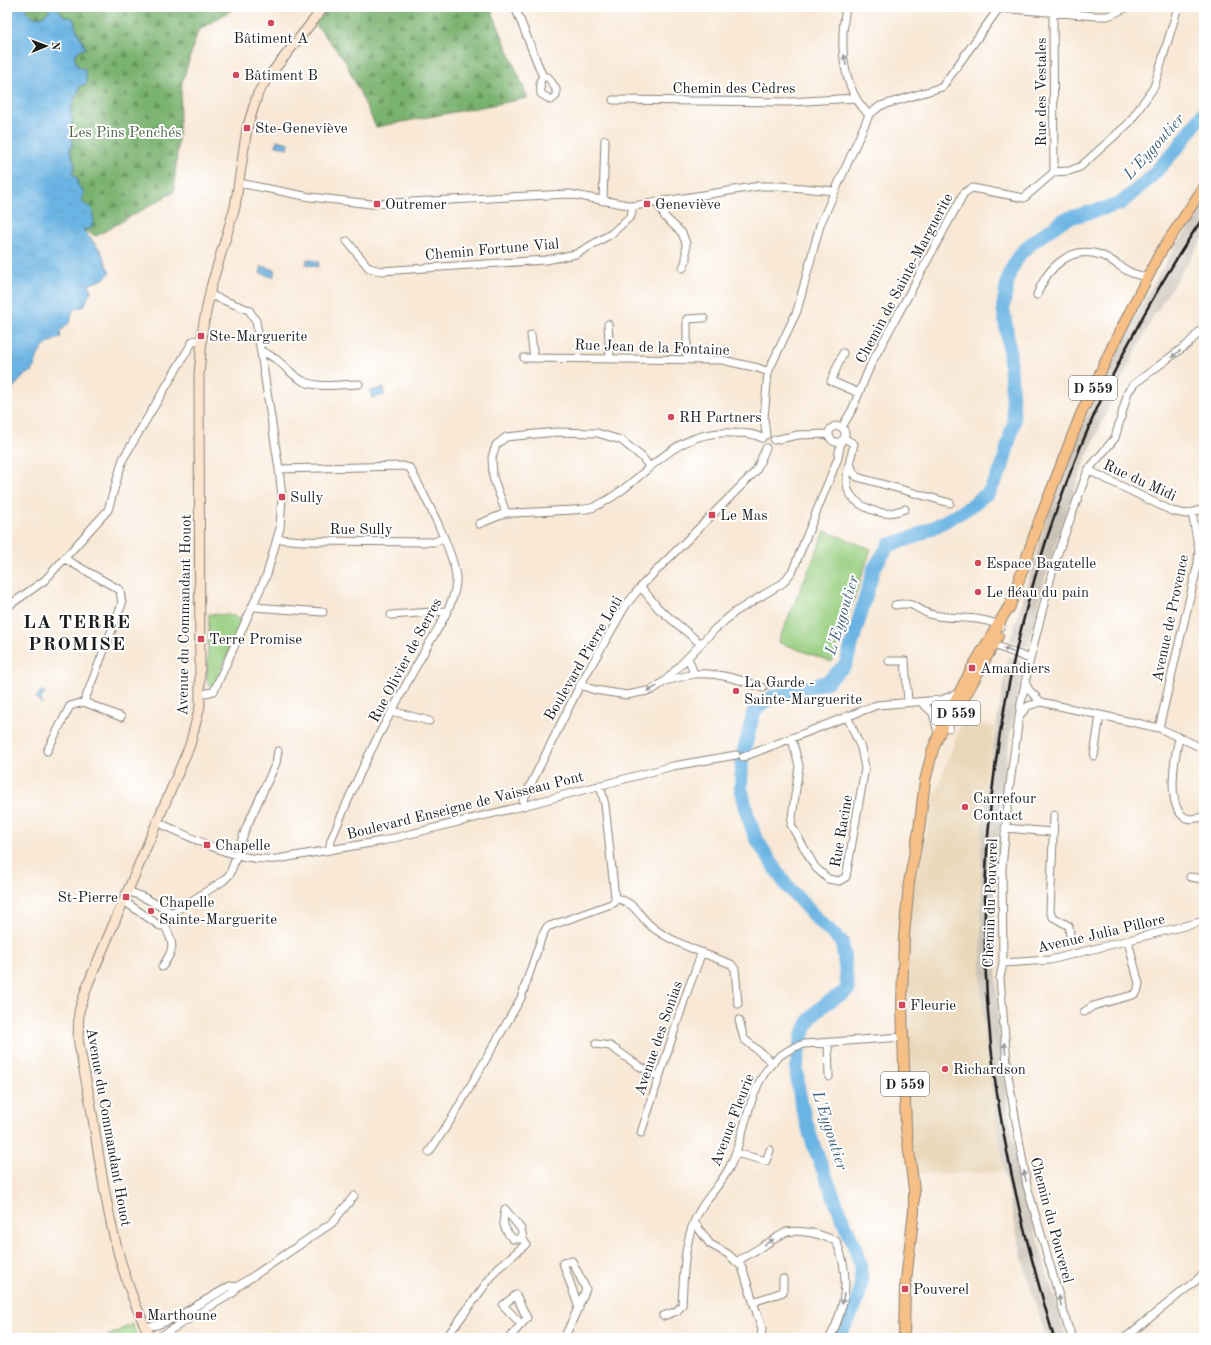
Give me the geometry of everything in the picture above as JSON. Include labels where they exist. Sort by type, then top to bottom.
[{"type":"main road","name":"Avenue du Commandant Houot","points":[[151,1338],[132,1299],[124,1277],[106,1205],[77,1026],[80,1002],[190,745],[198,718],[200,695],[199,412],[201,340],[210,295],[228,235],[239,183],[247,128],[258,93],[269,76],[324,7]]},
{"type":"main road","name":"D 559","points":[[919,830],[934,765],[947,719],[1000,626],[1011,602],[1040,518],[1081,414],[1114,341],[1160,253],[1204,187]]},
{"type":"main road","name":"D 559","points":[[904,1338],[905,1289],[914,1197],[906,1127],[903,1037],[902,999],[906,910],[928,763],[959,693],[990,644]]},
{"type":"street","points":[[515,7],[543,77]]},
{"type":"street","points":[[846,7],[842,44],[848,76],[856,98],[869,115]]},
{"type":"street","points":[[774,440],[773,445],[766,448],[762,444],[764,436],[768,372],[797,311],[820,225],[869,115],[880,106],[942,88],[999,7],[1054,10],[1108,16],[1128,7]]},
{"type":"street","points":[[1054,172],[1069,171],[1080,167],[1129,123],[1154,87],[1178,7]]},
{"type":"street","name":"Rue des Vestales","points":[[1054,10],[1054,172]]},
{"type":"street","name":"Chemin des Cèdres","points":[[613,100],[789,102],[856,98]]},
{"type":"street","points":[[603,201],[605,140]]},
{"type":"street","name":"Chemin de Sainte-Marguerite","points":[[842,428],[871,364],[964,193],[972,188],[1024,198],[1054,172]]},
{"type":"street","points":[[239,183],[310,197],[371,204],[553,194],[582,195],[603,201],[633,206],[760,186],[780,186],[835,191]]},
{"type":"street","points":[[657,202],[665,217],[682,233],[686,243],[686,260],[683,268]]},
{"type":"street","name":"Chemin Fortune Vial","points":[[346,241],[369,268],[380,271],[546,260],[576,254],[611,234],[631,216],[633,206]]},
{"type":"street","points":[[1037,295],[1042,281],[1054,266],[1070,255],[1082,252],[1104,256],[1145,282]]},
{"type":"street","points":[[200,695],[214,691],[268,574],[278,539],[282,510],[279,469],[256,321],[249,310],[210,295]]},
{"type":"street","points":[[687,359],[687,319],[704,318]]},
{"type":"street","points":[[608,324],[610,358]]},
{"type":"street","name":"Chemin du Pouverel","points":[[1073,1338],[1059,1298],[1026,1179],[1008,1075],[1000,978],[1003,963],[1001,905],[1002,868],[1005,828],[1019,715],[1030,659],[1055,561],[1088,470],[1115,438],[1128,392],[1134,384],[1173,357],[1204,327]]},
{"type":"street","points":[[531,334],[534,358]]},
{"type":"street","points":[[7,606],[45,580],[108,510],[123,460],[193,341],[201,340]]},
{"type":"street","points":[[261,351],[273,356],[302,381],[313,385],[359,384]]},
{"type":"street","points":[[843,353],[830,381],[859,393]]},
{"type":"street","name":"Rue Jean de la Fontaine","points":[[524,358],[722,360],[758,368],[768,372]]},
{"type":"street","points":[[580,685],[595,690],[627,695],[652,690],[666,681],[701,644],[735,612],[777,587],[789,576],[838,458],[845,432],[838,426],[833,427],[829,434]]},
{"type":"street","points":[[506,513],[493,477],[492,457],[496,445],[506,437],[556,432],[597,433],[621,440],[642,457],[649,466]]},
{"type":"street","points":[[479,524],[506,513],[592,508],[613,497],[649,466],[683,442],[695,437],[726,432],[771,436],[774,440]]},
{"type":"street","points":[[774,440],[798,435],[829,434]]},
{"type":"street","points":[[829,434],[833,441],[843,439],[854,444],[849,459],[847,485],[851,495],[858,503],[871,510],[885,513],[905,509]]},
{"type":"street","name":"Boulevard Pierre Loti","points":[[523,806],[523,800],[580,685],[626,605],[641,587],[756,471],[766,448]]},
{"type":"street","points":[[849,459],[853,472],[857,477],[950,503]]},
{"type":"street","name":"Rue Olivier de Serres","points":[[279,469],[403,466],[410,468],[443,538],[455,569],[457,582],[455,592],[435,634],[392,710],[358,775],[331,840],[329,850]]},
{"type":"street","name":"Rue du Midi","points":[[1088,470],[1172,511],[1186,514],[1204,508]]},
{"type":"street","name":"Avenue de Provence","points":[[1159,728],[1201,563],[1192,513]]},
{"type":"street","name":"Rue Sully","points":[[278,539],[302,542],[434,542],[443,538]]},
{"type":"street","points":[[65,559],[120,590],[122,604],[84,702]]},
{"type":"street","points":[[641,587],[658,608],[701,644]]},
{"type":"street","points":[[895,605],[913,604],[932,615],[983,619],[1000,626]]},
{"type":"street","points":[[253,607],[324,612]]},
{"type":"street","points":[[391,615],[446,611]]},
{"type":"street","points":[[990,644],[1030,659]]},
{"type":"street","points":[[688,658],[694,674]]},
{"type":"street","points":[[889,661],[904,661],[908,702]]},
{"type":"street","points":[[666,681],[694,674],[707,673],[725,676],[764,688]]},
{"type":"street","points":[[1025,682],[1029,690],[1041,702]]},
{"type":"street","points":[[744,757],[877,705],[941,700],[959,693]]},
{"type":"street","points":[[921,702],[933,713],[947,719],[947,704],[941,700]]},
{"type":"street","points":[[47,751],[70,706],[84,702],[121,717]]},
{"type":"street","points":[[1019,715],[1028,706],[1041,702],[1159,728],[1204,749]]},
{"type":"street","points":[[392,710],[429,721]]},
{"type":"street","points":[[1094,756],[1100,715]]},
{"type":"street","name":"Rue Racine","points":[[792,739],[799,766],[791,825],[815,867],[828,879],[839,881],[846,877],[865,768],[860,748],[848,716]]},
{"type":"street","points":[[1179,738],[1172,770],[1173,788],[1178,810],[1184,817],[1191,820],[1204,818]]},
{"type":"street","points":[[166,926],[172,913],[227,878],[237,856],[246,828],[276,763],[278,751]]},
{"type":"street","name":"Boulevard Enseigne de Vaisseau Pont","points":[[157,822],[237,856],[264,860],[382,841],[523,806],[672,766],[736,755]]},
{"type":"street","points":[[428,1152],[452,1118],[521,998],[542,936],[548,927],[614,903],[616,898],[605,805],[600,785]]},
{"type":"street","points":[[1054,815],[1052,832],[1050,912],[1054,917],[1068,926],[1070,937]]},
{"type":"street","points":[[1005,828],[1052,832]]},
{"type":"street","points":[[1190,877],[1204,879]]},
{"type":"street","points":[[128,891],[145,898],[172,913]]},
{"type":"street","points":[[616,898],[625,901],[637,909],[651,926],[666,935],[731,964],[735,969],[738,1004]]},
{"type":"street","points":[[124,901],[136,907],[156,924],[166,926]]},
{"type":"street","name":"Avenue Julia Pillore","points":[[1003,963],[1050,960],[1204,921]]},
{"type":"street","points":[[162,967],[173,949],[171,937],[166,926]]},
{"type":"street","points":[[1084,1012],[1093,1006],[1133,995],[1137,992],[1138,984],[1128,941]]},
{"type":"street","name":"Avenue des Sonias","points":[[641,1133],[658,1076],[702,952]]},
{"type":"street","points":[[739,1020],[744,1039],[772,1062]]},
{"type":"street","name":"Avenue Fleurie","points":[[663,1316],[677,1311],[682,1305],[686,1251],[694,1222],[699,1211],[729,1170],[736,1153],[753,1097],[761,1077],[772,1062],[790,1048],[804,1044],[903,1037]]},
{"type":"street","points":[[828,1042],[828,1077]]},
{"type":"street","points":[[596,1044],[610,1046],[658,1076]]},
{"type":"street","points":[[736,1153],[766,1161],[770,1150]]},
{"type":"street","points":[[157,1338],[232,1293],[237,1287],[332,1222],[354,1196]]},
{"type":"street","points":[[694,1222],[710,1244],[742,1267],[762,1329],[761,1338]]},
{"type":"street","points":[[736,1262],[786,1232],[795,1230],[817,1233],[836,1241],[842,1256],[846,1285],[840,1317],[830,1338]]},
{"type":"street","points":[[446,1338],[497,1269],[525,1242]]},
{"type":"street","points":[[564,1338],[578,1308],[586,1289],[572,1260],[563,1263],[578,1308]]},
{"type":"street","points":[[1125,1338],[1204,1274]]},
{"type":"street","points":[[753,1302],[783,1292],[783,1278]]},
{"type":"street","points":[[145,1327],[167,1322],[230,1286],[237,1287]]},
{"type":"street","points":[[509,1338],[521,1324]]},
{"type":"shaded area","points":[[1204,204],[1204,237],[1153,317],[1122,379],[1086,458],[1047,571],[1028,647],[1010,641],[1046,521],[1071,453],[1097,392],[1142,304],[1169,257]]},
{"type":"shaded area","points":[[1008,656],[1025,662],[1013,719],[1005,770],[997,853],[994,900],[998,1022],[1008,1109],[1024,1191],[1066,1338],[1046,1338],[1022,1258],[1004,1172],[985,1042],[981,982],[981,845],[986,788]]},
{"type":"shaded area","points":[[962,723],[995,726],[986,788],[981,845],[980,927],[985,1042],[1004,1172],[917,1174],[910,1130],[909,965],[912,897],[935,794]]},
{"type":"green space","points":[[25,7],[52,7],[44,16],[35,18],[26,11]]},
{"type":"green space","name":"Les Pins Penchés","points":[[56,7],[236,7],[198,31],[182,83],[174,192],[96,236],[83,230],[91,228],[94,221],[81,201],[84,192],[78,185],[77,178],[71,173],[75,164],[70,150],[72,143],[71,128],[73,121],[71,110],[73,102],[79,92],[78,67],[74,57],[78,51],[86,48],[77,31],[73,18],[65,17]]},
{"type":"green space","points":[[330,7],[490,7],[528,98],[376,127],[344,59],[315,24]]},
{"type":"green space","points":[[825,531],[871,549],[832,662],[778,642]]},
{"type":"green space","points":[[209,614],[232,615],[243,621],[214,685],[209,685],[207,679]]},
{"type":"green space","points":[[132,1324],[138,1338],[104,1338]]},
{"type":"water","points":[[7,7],[25,7],[26,11],[36,18],[44,16],[52,7],[56,7],[65,17],[73,18],[77,31],[86,48],[78,51],[74,57],[78,67],[85,69],[87,83],[79,87],[71,111],[73,121],[70,129],[73,143],[70,150],[75,164],[74,170],[71,173],[77,178],[78,185],[84,192],[81,201],[92,209],[94,221],[91,228],[83,230],[101,251],[110,273],[102,280],[89,284],[91,291],[84,306],[73,310],[70,322],[60,332],[61,337],[45,346],[37,358],[33,371],[26,374],[7,394]]},
{"type":"water","points":[[277,140],[289,143],[288,148],[276,146]]},
{"type":"water","points":[[307,259],[319,262],[318,267],[306,264]]},
{"type":"water","points":[[262,266],[275,270],[273,277],[260,273]]},
{"type":"water","points":[[384,388],[385,395],[372,398],[370,391]]},
{"type":"water","points":[[40,691],[46,693],[41,698],[42,704],[36,698]]},
{"type":"waterway","name":"L'Eygoutier","points":[[837,1338],[849,1318],[858,1298],[861,1283],[859,1259],[815,1150],[803,1112],[799,1093],[797,1069],[800,1043],[810,1019],[825,1004],[848,990],[842,942],[818,920],[786,885],[755,837],[747,813],[741,787],[742,759],[754,711],[772,697],[827,682],[846,664],[874,568],[889,545],[914,537],[938,525],[965,510],[989,492],[1002,468],[1014,422],[1009,347],[1003,307],[1009,274],[1019,255],[1035,240],[1065,219],[1120,204],[1150,178],[1180,145],[1204,112]]},
{"type":"railway","points":[[1054,1338],[1012,1178],[995,1080],[986,966],[987,853],[999,740],[1021,629],[1053,520],[1094,415],[1145,313],[1204,216]]},
{"type":"place","name":"Bâtiment A","points":[[271,23]]},
{"type":"place","name":"Bâtiment B","points":[[236,75]]},
{"type":"place","name":"Ste-Geneviève","points":[[247,128]]},
{"type":"place","name":"Outremer","points":[[377,204]]},
{"type":"place","name":"Geneviève","points":[[647,204]]},
{"type":"place","name":"Ste-Marguerite","points":[[201,336]]},
{"type":"place","name":"RH Partners","points":[[671,417]]},
{"type":"place","name":"Sully","points":[[282,497]]},
{"type":"place","name":"Le Mas","points":[[712,515]]},
{"type":"place","name":"Espace Bagatelle","points":[[978,563]]},
{"type":"place","name":"Le fléau du pain","points":[[978,592]]},
{"type":"place","name":"Terre Promise","points":[[201,639]]},
{"type":"place","name":"Amandiers","points":[[972,668]]},
{"type":"place","name":"La Garde - Sainte-Marguerite","points":[[736,691]]},
{"type":"place","name":"Carrefour Contact","points":[[965,807]]},
{"type":"place","name":"Chapelle","points":[[207,845]]},
{"type":"place","name":"St-Pierre","points":[[126,897]]},
{"type":"place","name":"Chapelle Sainte-Marguerite","points":[[151,911]]},
{"type":"place","name":"Fleurie","points":[[902,1005]]},
{"type":"place","name":"Richardson","points":[[945,1069]]},
{"type":"place","name":"Pouverel","points":[[905,1289]]},
{"type":"place","name":"Marthoune","points":[[139,1315]]},
{"type":"district","name":"LA TERRE PROMISE","points":[[77,632]]}]
